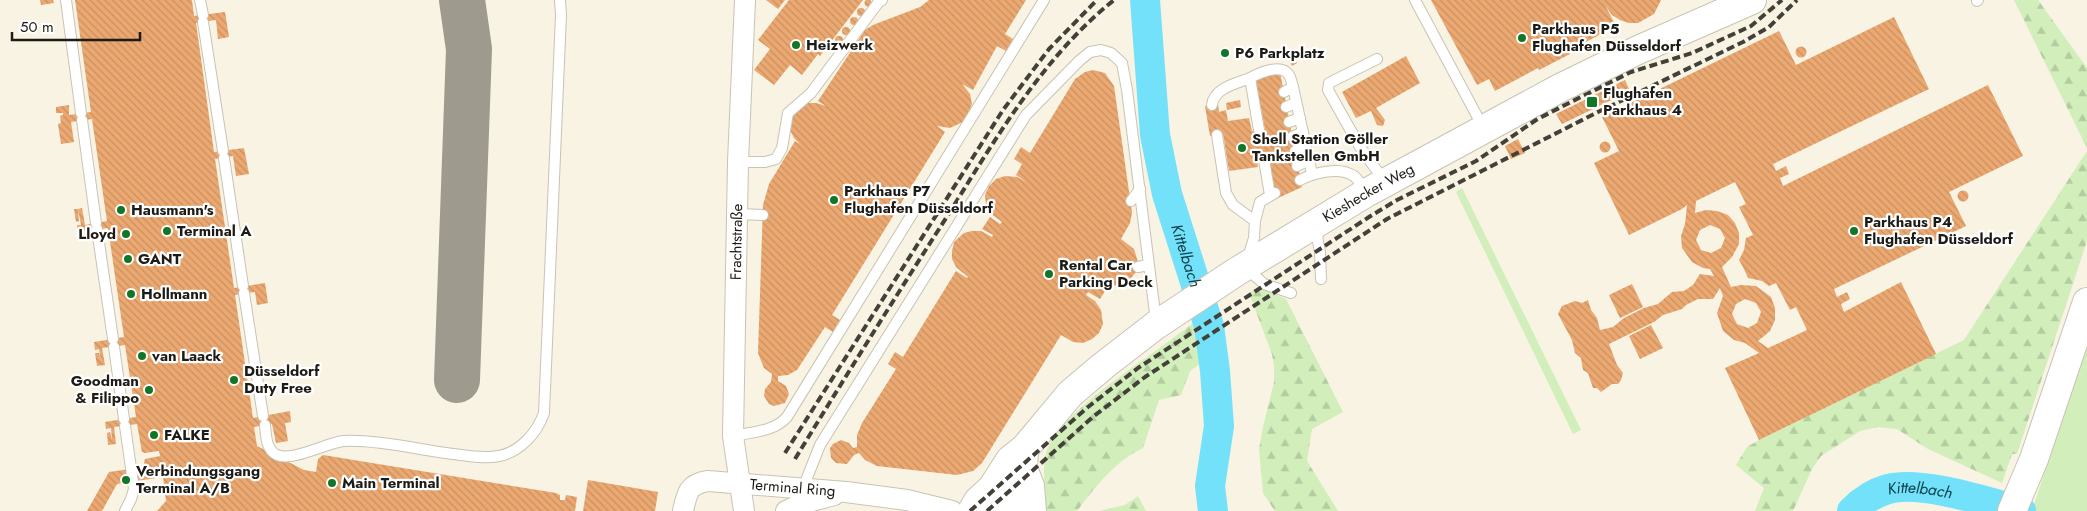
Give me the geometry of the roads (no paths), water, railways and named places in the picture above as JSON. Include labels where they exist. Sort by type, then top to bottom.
[{"type":"main road","name":"Kieshecker Weg","points":[[972,511],[978,501],[995,503],[1010,460],[1024,458],[1070,394],[1103,366],[1167,318],[1315,224],[1484,129],[1580,77],[1752,0]]},
{"type":"main road","points":[[2012,511],[2034,459],[2087,302]]},
{"type":"main road","points":[[1024,458],[1030,486],[1032,511]]},
{"type":"main road","points":[[2023,511],[2034,459]]},
{"type":"street","name":"Frachtstraße","points":[[739,482],[733,436],[738,162],[744,0]]},
{"type":"street","name":"Terminal Ring","points":[[683,511],[686,495],[692,486],[708,481],[846,492],[885,497],[952,511]]},
{"type":"street","name":"Terminal Ring","points":[[739,482],[744,511]]},
{"type":"street","name":"Terminal Ring","points":[[786,511],[801,504],[846,492]]},
{"type":"street","points":[[885,497],[900,511]]},
{"type":"lane","points":[[66,0],[134,489],[132,499],[125,511]]},
{"type":"lane","points":[[200,0],[268,446],[277,455],[283,457],[331,443],[359,441],[477,458],[500,456],[518,448],[540,424],[544,413],[561,16],[560,0]]},
{"type":"lane","points":[[738,162],[765,162],[776,158],[782,148],[788,114],[821,87],[878,2],[882,0]]},
{"type":"lane","points":[[733,436],[770,428],[783,422],[787,417],[1044,0]]},
{"type":"lane","points":[[1415,0],[1484,129]]},
{"type":"lane","points":[[804,488],[820,445],[1026,115],[1090,52],[1101,50],[1111,53],[1122,63],[1140,188],[1148,265],[1167,318]]},
{"type":"lane","points":[[1376,188],[1360,147],[1328,90],[1329,83],[1377,59]]},
{"type":"lane","points":[[1212,105],[1213,98],[1217,93],[1271,70],[1284,71],[1291,105],[1300,118],[1312,174]]},
{"type":"lane","points":[[1250,78],[1256,93],[1260,123]]},
{"type":"lane","points":[[1289,122],[1300,118]]},
{"type":"lane","points":[[1292,137],[1303,132]]},
{"type":"lane","points":[[1217,135],[1226,193],[1233,205],[1255,220]]},
{"type":"lane","points":[[1295,151],[1306,146]]},
{"type":"lane","points":[[1297,166],[1309,160]]},
{"type":"lane","points":[[1266,163],[1273,194],[1260,202],[1255,220],[1254,238],[1245,267],[1264,284],[1291,293]]},
{"type":"lane","points":[[1300,180],[1312,174],[1344,172],[1376,188]]},
{"type":"lane","points":[[1131,201],[1140,188]]},
{"type":"lane","points":[[737,214],[763,215]]},
{"type":"lane","points":[[1315,224],[1320,252],[1321,279]]},
{"type":"lane","points":[[1138,267],[1148,265]]},
{"type":"waterway","name":"Kittelbach","points":[[1145,0],[1155,135],[1167,194],[1209,326],[1215,371],[1219,426],[1210,486],[1213,511]]},
{"type":"waterway","name":"Kittelbach","points":[[1852,511],[1878,493],[1902,487],[1918,487],[1954,493],[2021,511]]},
{"type":"railway","points":[[785,453],[1003,110],[1049,49],[1097,0]]},
{"type":"railway","points":[[795,459],[984,157],[1022,100],[1065,47],[1088,22],[1114,0]]},
{"type":"railway","points":[[970,511],[1088,407],[1138,368],[1369,217],[1397,200],[1476,161],[1536,120],[1631,72],[1692,53],[1751,26],[1782,0]]},
{"type":"railway","points":[[987,511],[1094,416],[1145,377],[1387,219],[1598,112],[1743,42],[1769,27],[1797,0]]},
{"type":"place","name":"Parkhaus P5 Flughafen Düsseldorf","points":[[1522,38]]},
{"type":"place","name":"Heizwerk","points":[[796,45]]},
{"type":"place","name":"P6 Parkplatz","points":[[1225,53]]},
{"type":"place","name":"Flughafen Parkhaus 4","points":[[1592,102]]},
{"type":"place","name":"Shell Station Göller Tankstellen GmbH","points":[[1242,148]]},
{"type":"place","name":"Parkhaus P7 Flughafen Düsseldorf","points":[[834,200]]},
{"type":"place","name":"Hausmann's","points":[[121,210]]},
{"type":"place","name":"Terminal A","points":[[167,231]]},
{"type":"place","name":"Parkhaus P4 Flughafen Düsseldorf","points":[[1854,231]]},
{"type":"place","name":"Lloyd","points":[[126,234]]},
{"type":"place","name":"GANT","points":[[128,259]]},
{"type":"place","name":"Rental Car Parking Deck","points":[[1049,274]]},
{"type":"place","name":"Hollmann","points":[[131,294]]},
{"type":"place","name":"van Laack","points":[[142,356]]},
{"type":"place","name":"Düsseldorf Duty Free","points":[[234,380]]},
{"type":"place","name":"Goodman & Filippo","points":[[149,390]]},
{"type":"place","name":"FALKE","points":[[154,435]]},
{"type":"place","name":"Verbindungsgang Terminal A/B","points":[[126,480]]},
{"type":"place","name":"Main Terminal","points":[[332,483]]}]
